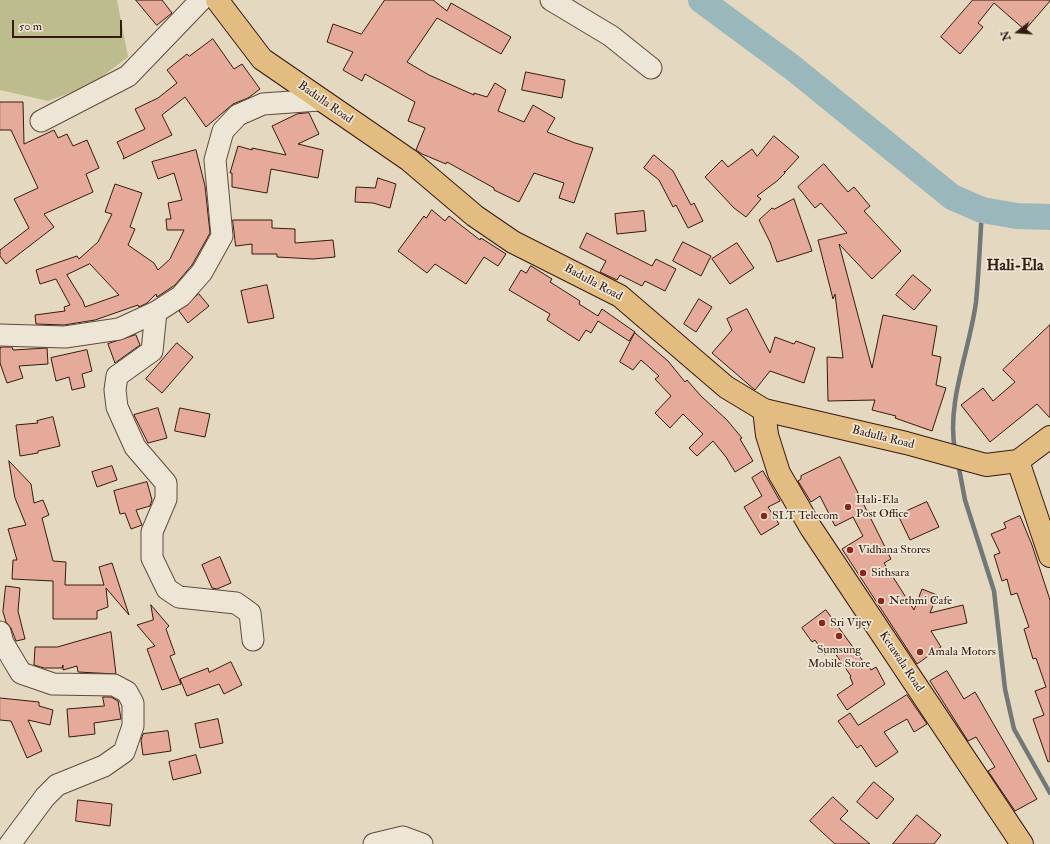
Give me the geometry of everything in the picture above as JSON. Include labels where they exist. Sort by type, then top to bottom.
[{"type":"main road","name":"Badulla Road","points":[[217,0],[262,59],[319,100],[409,160],[475,216],[513,242],[620,296],[726,387],[764,410],[986,465],[993,466],[1018,461]]},
{"type":"main road","name":"Ketawala Road","points":[[764,410],[767,435],[779,473],[799,507],[1022,844]]},
{"type":"main road","points":[[1050,437],[1018,461],[1050,556]]},
{"type":"street","points":[[40,121],[128,76],[201,0]]},
{"type":"street","points":[[551,0],[611,36],[652,68]]},
{"type":"street","points":[[0,335],[65,337],[119,329],[156,312],[180,296],[202,272],[222,236],[215,160],[223,131],[238,115],[263,104],[319,100]]},
{"type":"street","points":[[156,312],[152,351],[117,376],[114,390],[117,407],[135,447],[166,483],[166,499],[152,532],[152,558],[167,589],[178,597],[236,603],[250,613],[253,640]]},
{"type":"street","points":[[0,632],[3,643],[21,673],[53,684],[114,685],[127,692],[133,703],[133,726],[124,752],[104,766],[57,786],[45,797],[10,844]]},
{"type":"street","points":[[374,844],[403,837],[422,844]]},
{"type":"green space","points":[[0,0],[117,0],[128,57],[91,85],[48,101],[0,90]]},
{"type":"building","points":[[136,0],[162,0],[172,13],[157,25]]},
{"type":"building","points":[[385,0],[433,0],[447,11],[451,3],[511,37],[501,54],[437,18],[407,62],[429,75],[474,95],[474,93],[487,97],[495,83],[506,90],[498,111],[524,122],[533,105],[555,118],[547,132],[593,148],[574,203],[559,198],[564,183],[534,173],[519,202],[494,190],[494,188],[447,162],[446,164],[416,150],[425,128],[408,121],[415,102],[365,74],[362,81],[343,70],[353,52],[327,42],[333,24],[361,34]]},
{"type":"building","points":[[973,0],[1050,1],[1025,30],[994,3],[978,23],[983,27],[960,54],[941,37]]},
{"type":"building","points":[[213,39],[234,69],[242,64],[260,89],[248,98],[233,104],[206,127],[185,97],[162,115],[172,135],[123,159],[124,157],[117,142],[145,129],[135,109],[158,98],[177,83],[167,70],[187,54],[189,56]]},
{"type":"building","points":[[526,72],[565,80],[562,98],[522,90]]},
{"type":"building","points":[[0,102],[23,102],[24,144],[54,130],[58,138],[67,134],[73,146],[87,140],[99,168],[86,174],[93,192],[44,214],[54,227],[6,264],[0,256],[0,250],[29,228],[14,199],[38,188],[11,130],[0,130]]},
{"type":"building","points":[[309,113],[319,134],[298,144],[323,150],[318,178],[271,169],[267,193],[232,187],[232,173],[230,173],[238,146],[252,150],[252,148],[286,155],[272,126],[297,114]]},
{"type":"building","points":[[774,136],[799,157],[785,172],[784,171],[785,173],[777,181],[757,196],[761,199],[746,217],[734,208],[705,177],[722,160],[728,167],[752,149],[757,156]]},
{"type":"building","points":[[196,150],[205,186],[210,233],[192,265],[175,285],[157,297],[156,294],[147,303],[139,307],[138,305],[95,320],[64,325],[36,324],[35,315],[65,311],[64,307],[70,305],[56,279],[40,284],[36,270],[77,256],[79,259],[98,242],[112,214],[105,212],[115,184],[142,193],[130,227],[135,229],[128,245],[154,263],[158,270],[170,259],[184,230],[167,230],[166,219],[171,219],[168,203],[182,200],[174,173],[158,179],[152,162]],"holes":[[[90,264],[119,295],[85,307],[67,275]]]},
{"type":"building","points":[[654,155],[673,171],[691,205],[694,203],[703,221],[688,228],[676,205],[673,207],[659,180],[644,168]]},
{"type":"building","points":[[824,164],[848,192],[854,187],[870,206],[864,211],[901,251],[872,279],[839,244],[872,368],[883,315],[937,326],[932,355],[941,357],[936,385],[946,388],[932,431],[895,418],[896,416],[872,410],[875,400],[828,401],[827,357],[843,358],[835,294],[833,299],[818,240],[847,233],[821,203],[815,208],[798,187]]},
{"type":"building","points":[[378,178],[396,184],[390,208],[373,203],[355,202],[356,187],[375,188]]},
{"type":"building","points":[[794,199],[812,251],[777,262],[770,242],[759,220],[772,208],[774,209]]},
{"type":"building","points":[[432,210],[445,221],[449,216],[480,240],[481,238],[506,254],[498,266],[484,257],[466,284],[435,264],[427,273],[398,251],[424,216],[426,218]]},
{"type":"building","points":[[644,211],[646,231],[617,234],[615,214]]},
{"type":"building","points":[[233,220],[272,220],[272,228],[295,229],[295,243],[333,240],[335,257],[313,259],[277,257],[277,254],[252,254],[252,244],[236,246]]},
{"type":"building","points":[[587,233],[652,266],[656,259],[676,269],[665,291],[645,281],[642,286],[620,275],[617,280],[600,272],[606,261],[580,248]]},
{"type":"building","points":[[683,242],[711,256],[701,276],[673,261]]},
{"type":"building","points":[[737,243],[754,268],[730,284],[712,259]]},
{"type":"building","points":[[531,266],[552,279],[550,282],[580,301],[579,304],[598,316],[602,309],[635,332],[629,341],[598,321],[591,333],[586,330],[579,341],[547,320],[550,314],[509,290],[521,270],[526,273]]},
{"type":"building","points":[[913,275],[931,290],[914,310],[896,295]]},
{"type":"building","points":[[267,285],[274,318],[248,323],[241,291]]},
{"type":"building","points":[[199,294],[209,306],[188,323],[179,311]]},
{"type":"building","points":[[699,299],[712,307],[696,332],[684,324]]},
{"type":"building","points":[[747,309],[770,353],[775,337],[794,344],[796,341],[815,348],[804,383],[770,371],[755,390],[712,353],[732,330],[727,319]]},
{"type":"building","points":[[1050,325],[1050,418],[1037,404],[990,442],[961,405],[983,388],[993,401],[1015,382],[1003,370]]},
{"type":"building","points":[[635,333],[668,361],[685,382],[687,380],[701,396],[727,420],[742,438],[740,439],[753,461],[735,472],[726,457],[713,441],[697,456],[689,448],[703,434],[683,414],[670,428],[655,413],[671,396],[655,379],[659,376],[641,360],[633,370],[620,362]]},
{"type":"building","points":[[136,335],[140,345],[115,363],[108,344]]},
{"type":"building","points":[[177,343],[193,357],[162,393],[146,379]]},
{"type":"building","points":[[12,347],[13,350],[47,348],[48,364],[19,366],[23,378],[7,383],[0,363],[0,348]]},
{"type":"building","points":[[87,350],[92,371],[82,374],[85,387],[72,390],[69,377],[56,381],[51,358]]},
{"type":"building","points":[[158,408],[167,438],[148,443],[134,415]]},
{"type":"building","points":[[180,408],[210,414],[205,437],[175,431]]},
{"type":"building","points":[[53,417],[60,446],[38,451],[38,453],[20,456],[16,425],[38,423],[37,421]]},
{"type":"building","points":[[840,457],[891,559],[884,563],[914,610],[922,589],[937,595],[930,613],[963,605],[967,623],[931,631],[941,647],[917,664],[842,549],[863,536],[853,517],[835,526],[820,496],[811,502],[798,481],[801,479],[801,476]]},
{"type":"building","points":[[9,461],[31,484],[34,503],[43,500],[49,515],[42,518],[53,561],[66,562],[65,585],[104,585],[99,567],[112,563],[129,615],[106,588],[108,607],[97,611],[97,619],[53,619],[53,581],[12,579],[13,560],[17,560],[8,529],[26,525],[15,498]]},
{"type":"building","points":[[112,466],[117,480],[97,487],[92,472]]},
{"type":"building","points":[[763,471],[780,501],[768,507],[779,524],[761,535],[744,507],[762,496],[752,478]]},
{"type":"building","points":[[147,482],[152,500],[150,506],[136,510],[142,525],[131,529],[125,513],[120,514],[114,491]]},
{"type":"building","points":[[927,502],[939,527],[910,540],[898,515]]},
{"type":"building","points":[[1020,516],[1032,545],[1050,600],[1050,761],[1048,762],[1033,719],[1044,715],[1035,691],[1046,687],[1036,658],[1033,659],[1024,629],[1029,627],[1017,593],[1011,595],[1007,579],[1002,581],[994,555],[1000,553],[991,534],[1006,528],[1004,523]]},
{"type":"building","points":[[220,557],[231,583],[217,589],[212,588],[202,565]]},
{"type":"building","points":[[6,586],[20,588],[18,611],[25,639],[16,641],[11,628],[6,622],[3,612]]},
{"type":"building","points":[[151,605],[169,626],[166,629],[175,654],[170,656],[181,684],[162,690],[147,649],[155,646],[137,625],[153,620]]},
{"type":"building","points":[[826,610],[868,668],[869,667],[871,670],[876,667],[885,684],[847,710],[837,695],[853,684],[850,677],[851,676],[832,649],[825,655],[815,640],[812,642],[802,628]]},
{"type":"building","points":[[111,632],[116,674],[78,672],[77,666],[63,670],[63,665],[62,668],[44,668],[34,665],[35,647],[57,647]]},
{"type":"building","points":[[231,662],[242,685],[224,694],[219,684],[187,696],[180,679],[208,668],[209,672]]},
{"type":"building","points":[[947,671],[964,699],[975,692],[1037,799],[1015,811],[988,771],[995,767],[976,737],[968,741],[930,681]]},
{"type":"building","points":[[907,695],[927,724],[914,732],[907,719],[884,732],[898,752],[876,767],[861,745],[857,748],[838,721],[850,713],[858,725]]},
{"type":"building","points":[[103,697],[111,697],[118,701],[121,719],[94,723],[95,734],[69,737],[67,709],[104,706]]},
{"type":"building","points":[[0,698],[39,702],[39,706],[53,710],[50,725],[28,720],[42,751],[27,758],[11,721],[0,720]]},
{"type":"building","points":[[218,719],[223,743],[200,748],[195,724]]},
{"type":"building","points":[[168,731],[171,751],[143,755],[141,740],[143,734]]},
{"type":"building","points":[[196,755],[201,773],[173,780],[169,762]]},
{"type":"building","points":[[874,782],[894,799],[877,819],[857,802]]},
{"type":"building","points":[[833,797],[848,811],[840,819],[870,844],[835,844],[810,821]]},
{"type":"building","points":[[78,800],[112,804],[110,826],[76,821]]},
{"type":"building","points":[[917,815],[941,835],[934,844],[893,844]]},
{"type":"waterway","points":[[701,0],[793,68],[952,197],[982,210],[1017,216],[1050,217]]},
{"type":"waterway","points":[[955,450],[953,432],[956,395],[976,302],[982,210]]},
{"type":"waterway","points":[[958,463],[965,500],[994,591],[1005,689],[1014,729],[1050,793]]},
{"type":"place","name":"Hali-Ela Post Office","points":[[848,507]]},
{"type":"place","name":"SLT Telecom","points":[[764,516]]},
{"type":"place","name":"Vidhana Stores","points":[[850,550]]},
{"type":"place","name":"Sithsara","points":[[863,573]]},
{"type":"place","name":"Nethmi Cafe","points":[[881,601]]},
{"type":"place","name":"Sri Vijey","points":[[822,623]]},
{"type":"place","name":"Sumsung Mobile Store","points":[[839,636]]},
{"type":"place","name":"Amala Motors","points":[[920,652]]},
{"type":"district","name":"Hali-Ela","points":[[1015,267]]}]
